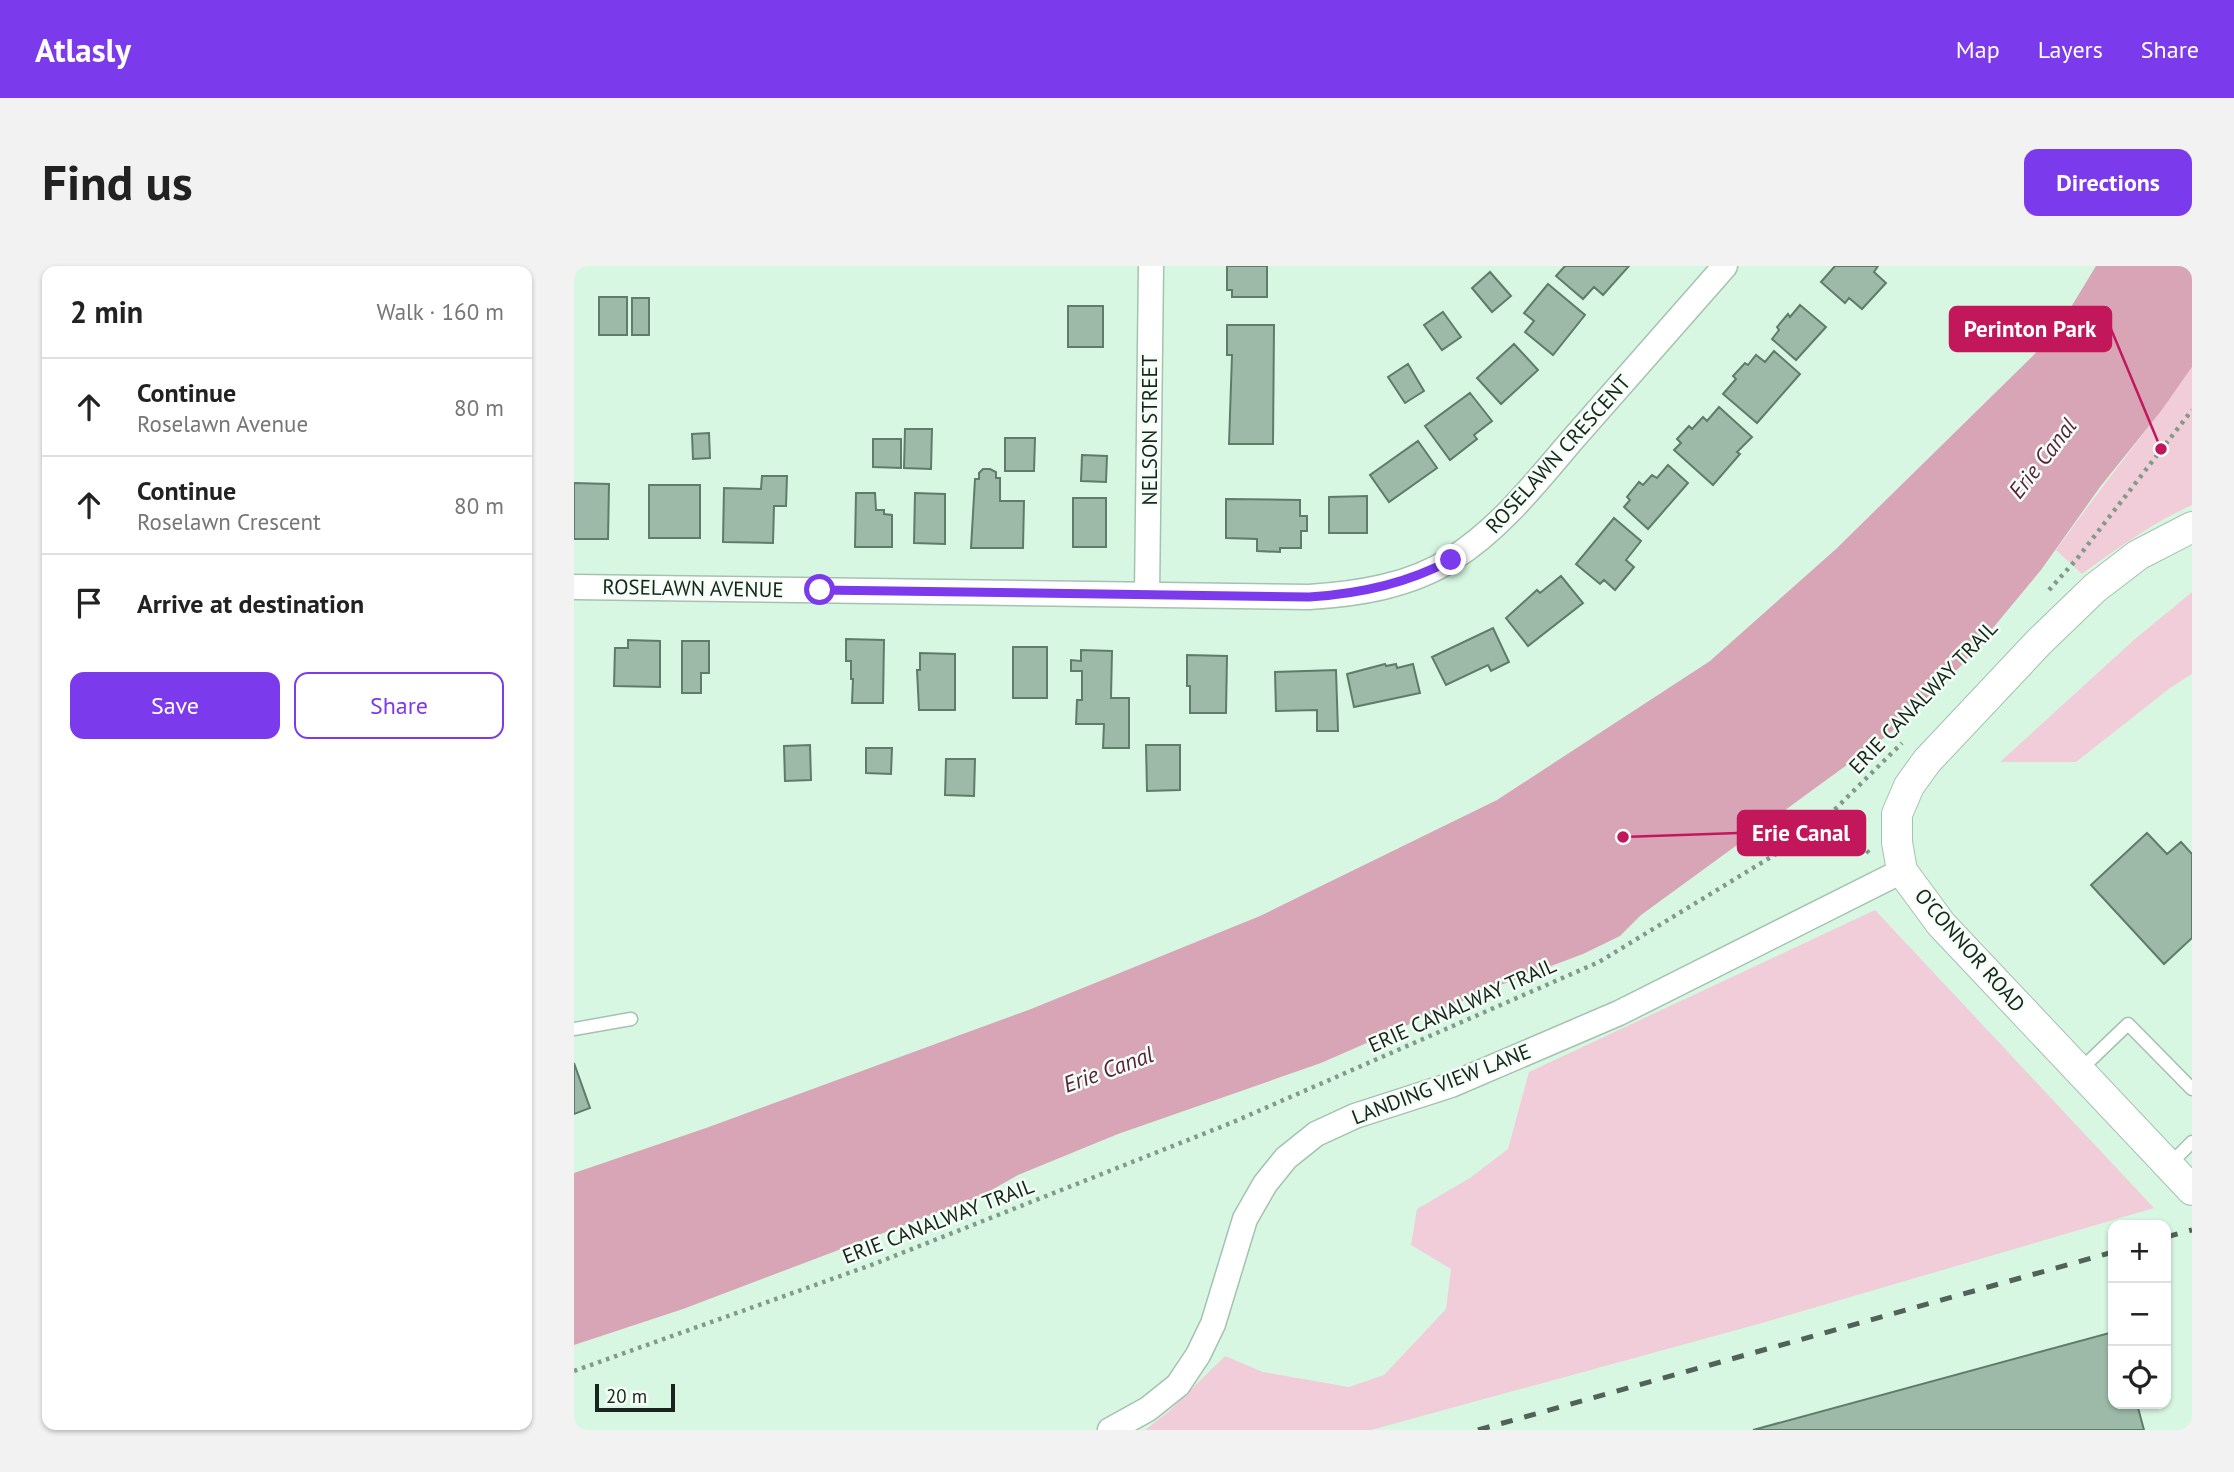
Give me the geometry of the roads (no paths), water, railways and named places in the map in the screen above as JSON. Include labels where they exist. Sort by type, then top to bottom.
[{"type":"street","name":"NELSON STREET","points":[[1147,594],[1151,266]]},
{"type":"street","name":"ROSELAWN CRESCENT","points":[[1147,594],[1336,595],[1386,587],[1430,571],[1451,560],[1473,545],[1516,505],[1725,266]]},
{"type":"street","points":[[1900,861],[1897,814],[1909,786],[1927,761],[2039,642],[2095,588],[2138,555],[2192,527]]},
{"type":"street","name":"ROSELAWN AVENUE","points":[[574,587],[1147,594]]},
{"type":"street","name":"O'CONNOR ROAD","points":[[1900,861],[1941,924],[2192,1190]]},
{"type":"street","name":"LANDING VIEW LANE","points":[[1110,1430],[1148,1409],[1178,1385],[1198,1355],[1213,1324],[1245,1219],[1265,1184],[1286,1158],[1316,1134],[1355,1116],[1451,1085],[1619,1013],[1900,861]]},
{"type":"lane","points":[[574,1028],[631,1019]]},
{"type":"lane","points":[[2079,1071],[2127,1024],[2192,1088]]},
{"type":"lane","points":[[2169,1165],[2192,1142]]},
{"type":"water","points":[[2096,266],[2192,266],[2192,367],[2161,411],[2100,487],[2041,570],[1963,664],[1888,735],[1641,915],[1620,936],[1583,954],[1490,989],[1321,1063],[1118,1134],[1018,1175],[981,1196],[683,1309],[574,1345],[574,1173],[706,1128],[1031,1009],[1260,916],[1497,800],[1710,661],[1836,549],[2054,335]]},
{"type":"railway","points":[[2171,1236],[2192,1230]]},
{"type":"railway","points":[[1478,1430],[2108,1253]]},
{"type":"place","name":"Perinton Park","points":[[2161,449]]},
{"type":"place","name":"Erie Canal","points":[[1623,837]]}]
